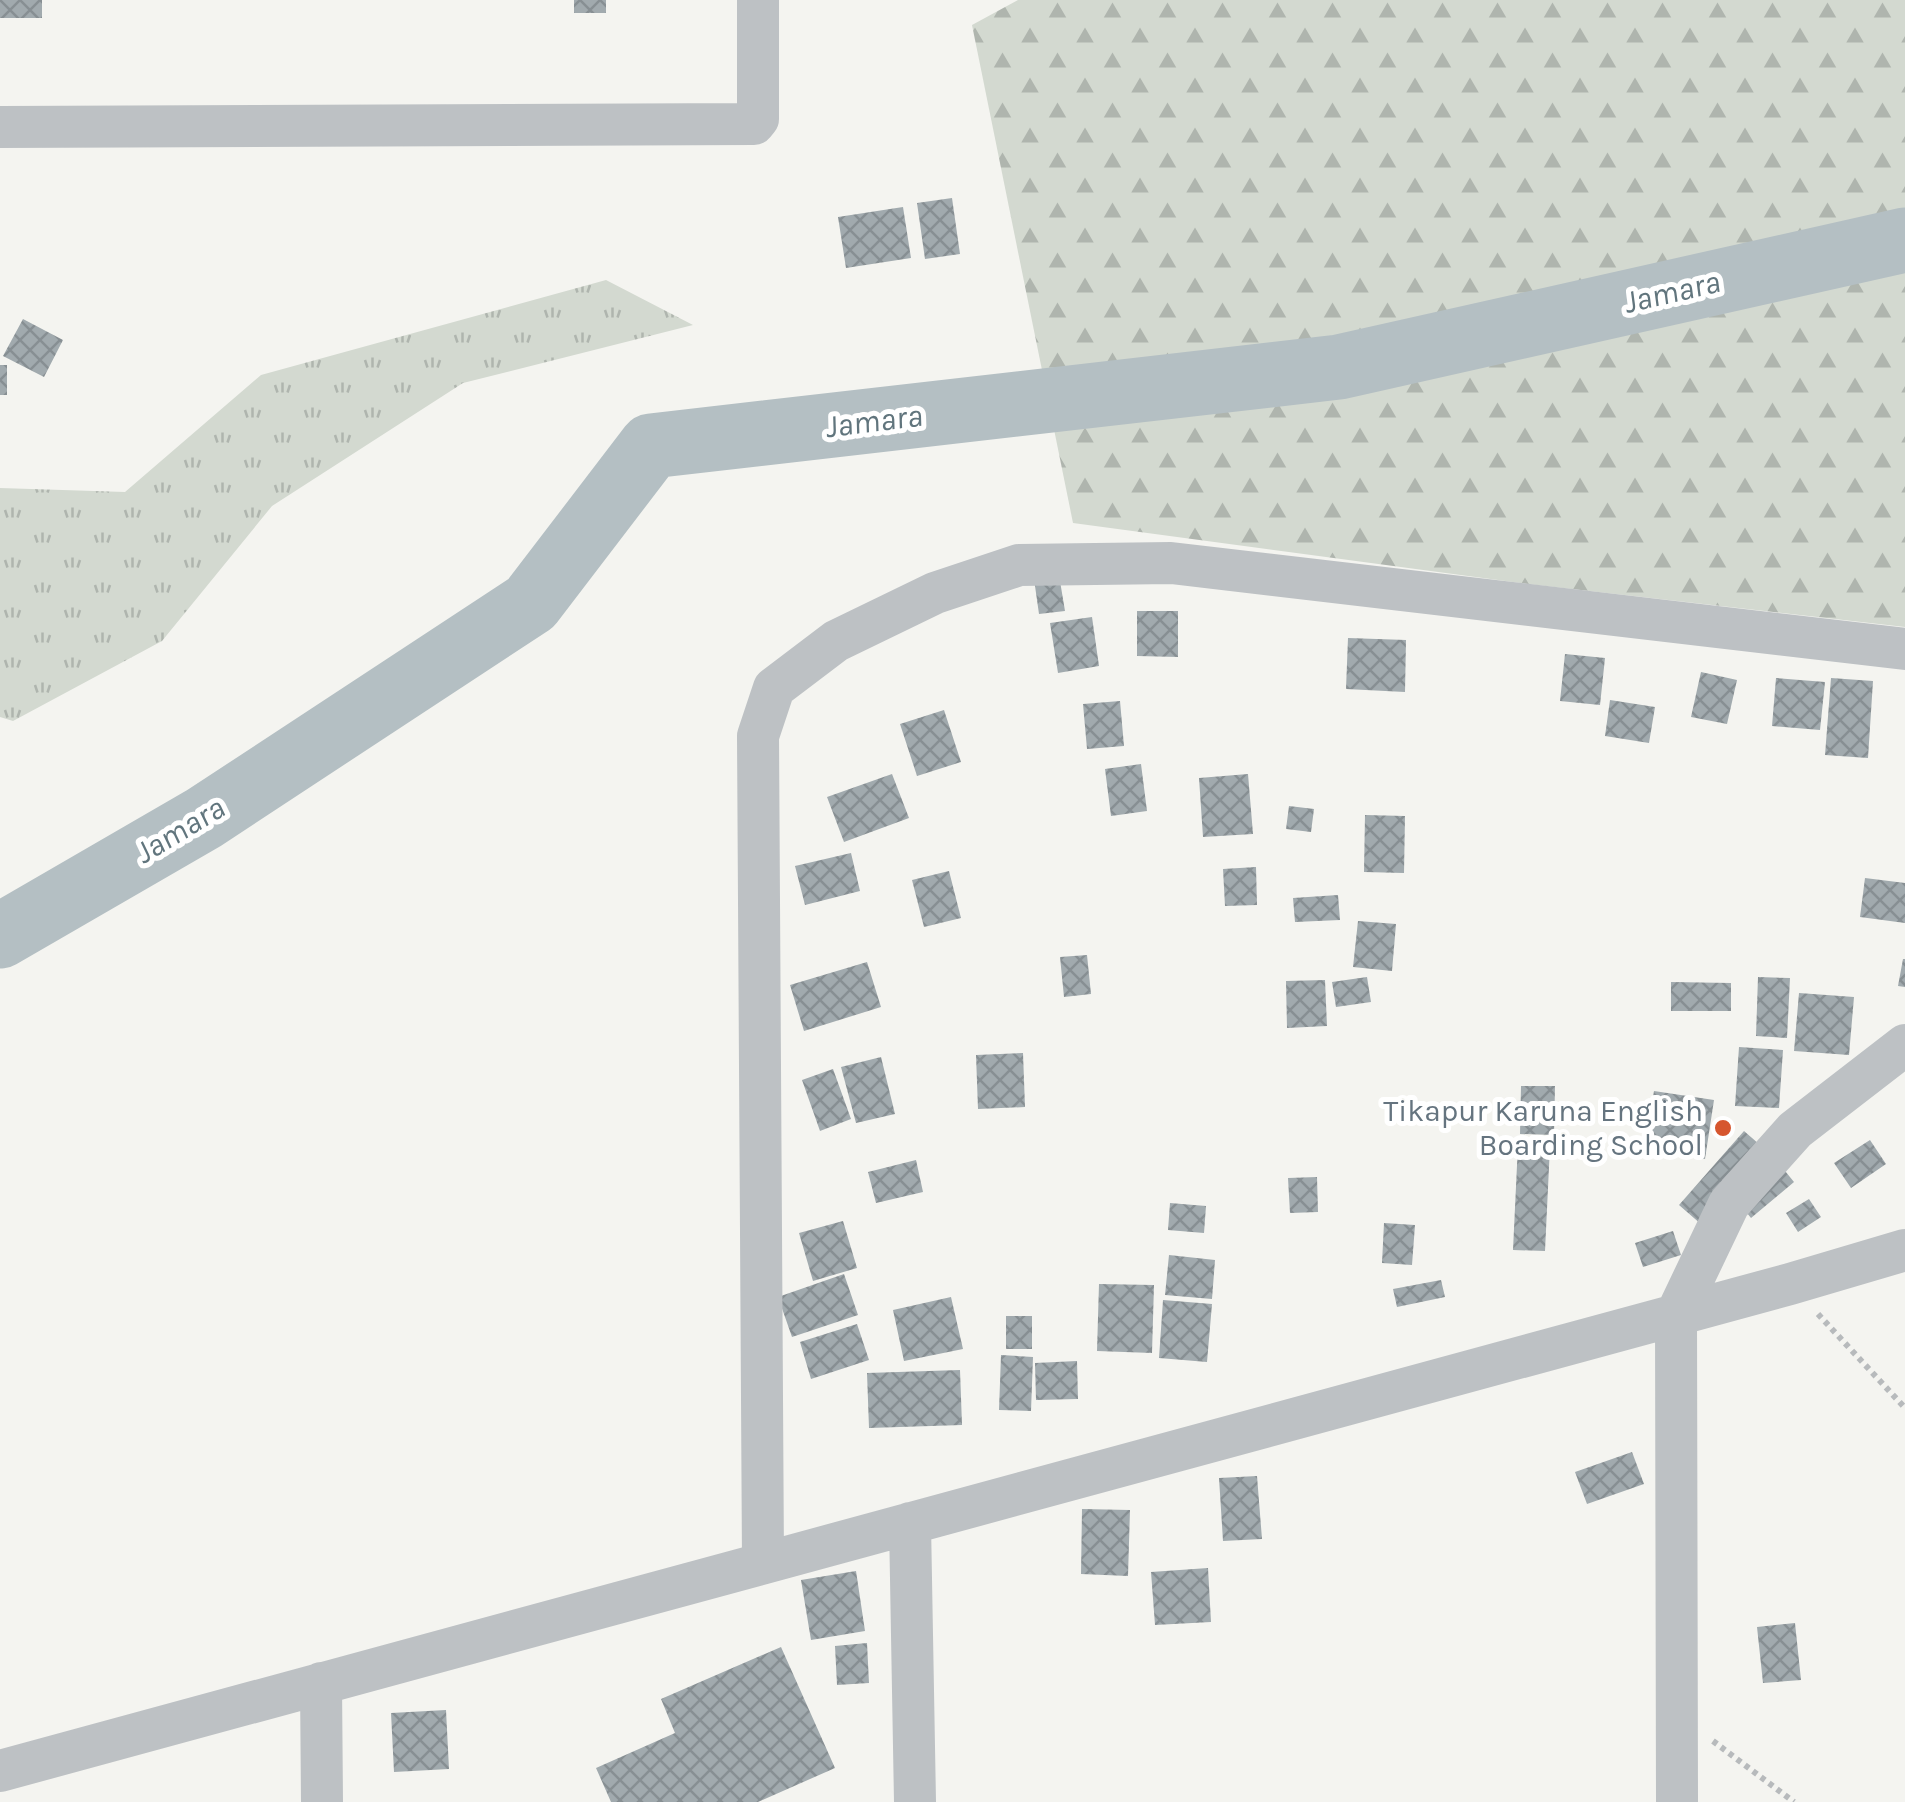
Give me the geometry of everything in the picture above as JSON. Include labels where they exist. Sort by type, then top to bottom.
[{"type":"street","points":[[0,126],[754,124],[758,120],[758,0]]},
{"type":"street","points":[[764,1563],[758,736],[774,688],[836,641],[935,593],[1019,566],[1171,562],[1905,648]]},
{"type":"street","points":[[1677,1802],[1676,1314],[1729,1204],[1795,1130],[1905,1045]]},
{"type":"street","points":[[0,1771],[1905,1250]]},
{"type":"street","points":[[910,1523],[915,1802]]},
{"type":"street","points":[[322,1684],[322,1802]]},
{"type":"path","points":[[1790,1284],[1905,1408]]},
{"type":"path","points":[[1676,1712],[1794,1802]]},
{"type":"green space","points":[[1018,0],[1905,0],[1905,627],[1528,584],[1073,523],[972,25]]},
{"type":"green space","points":[[606,280],[693,325],[463,383],[272,506],[162,641],[13,721],[0,717],[0,488],[125,492],[261,375]]},
{"type":"building","points":[[0,0],[42,0],[42,18],[0,18]]},
{"type":"building","points":[[574,0],[606,0],[606,13],[574,13]]},
{"type":"building","points":[[952,198],[960,254],[925,259],[917,203]]},
{"type":"building","points":[[903,207],[911,258],[846,268],[838,217]]},
{"type":"building","points":[[23,319],[63,340],[44,377],[3,356]]},
{"type":"building","points":[[0,365],[7,365],[7,395],[0,395]]},
{"type":"building","points":[[1059,575],[1065,611],[1039,614],[1034,579]]},
{"type":"building","points":[[1137,611],[1178,611],[1178,657],[1137,656]]},
{"type":"building","points":[[1092,617],[1099,666],[1058,673],[1050,623]]},
{"type":"building","points":[[1348,638],[1406,640],[1405,692],[1346,689]]},
{"type":"building","points":[[1565,654],[1605,658],[1600,705],[1560,701]]},
{"type":"building","points":[[1701,672],[1737,680],[1727,724],[1691,717]]},
{"type":"building","points":[[1776,678],[1825,682],[1820,730],[1772,726]]},
{"type":"building","points":[[1831,678],[1873,681],[1868,758],[1825,755]]},
{"type":"building","points":[[1610,700],[1655,707],[1649,743],[1605,736]]},
{"type":"building","points":[[1120,701],[1124,746],[1087,749],[1083,704]]},
{"type":"building","points":[[944,710],[961,762],[917,776],[900,724]]},
{"type":"building","points":[[1141,764],[1147,811],[1111,816],[1105,769]]},
{"type":"building","points":[[892,774],[909,818],[844,842],[827,797]]},
{"type":"building","points":[[1248,774],[1253,834],[1203,837],[1199,778]]},
{"type":"building","points":[[1289,806],[1314,809],[1311,832],[1286,829]]},
{"type":"building","points":[[1365,815],[1405,816],[1404,873],[1364,872]]},
{"type":"building","points":[[851,853],[860,891],[805,905],[795,866]]},
{"type":"building","points":[[1256,867],[1257,905],[1225,906],[1223,869]]},
{"type":"building","points":[[949,871],[961,918],[924,927],[912,880]]},
{"type":"building","points":[[1865,878],[1905,883],[1905,923],[1860,917]]},
{"type":"building","points":[[1338,895],[1340,920],[1295,922],[1293,898]]},
{"type":"building","points":[[1358,921],[1396,924],[1392,971],[1353,967]]},
{"type":"building","points":[[1087,955],[1091,994],[1064,997],[1060,957]]},
{"type":"building","points":[[1905,959],[1905,987],[1898,986]]},
{"type":"building","points":[[867,962],[881,1007],[804,1031],[790,985]]},
{"type":"building","points":[[1367,977],[1371,1002],[1336,1007],[1332,982]]},
{"type":"building","points":[[1758,977],[1790,978],[1787,1038],[1756,1036]]},
{"type":"building","points":[[1325,980],[1327,1026],[1287,1028],[1286,981]]},
{"type":"building","points":[[1671,982],[1731,983],[1731,1011],[1671,1011]]},
{"type":"building","points":[[1799,993],[1854,997],[1849,1055],[1794,1051]]},
{"type":"building","points":[[1739,1047],[1783,1050],[1779,1108],[1735,1106]]},
{"type":"building","points":[[1023,1053],[1025,1107],[978,1109],[976,1055]]},
{"type":"building","points":[[881,1057],[895,1114],[856,1123],[841,1067]]},
{"type":"building","points":[[833,1069],[851,1119],[820,1131],[802,1080]]},
{"type":"building","points":[[1521,1086],[1555,1086],[1554,1135],[1520,1134]]},
{"type":"building","points":[[1654,1091],[1714,1100],[1705,1159],[1644,1149]]},
{"type":"building","points":[[1744,1131],[1767,1151],[1702,1225],[1679,1205]]},
{"type":"building","points":[[1870,1140],[1886,1164],[1851,1188],[1834,1163]]},
{"type":"building","points":[[1518,1144],[1550,1146],[1545,1251],[1513,1250]]},
{"type":"building","points":[[916,1160],[923,1192],[876,1203],[868,1172]]},
{"type":"building","points":[[1781,1166],[1794,1182],[1751,1218],[1738,1202]]},
{"type":"building","points":[[1317,1177],[1318,1212],[1290,1213],[1288,1178]]},
{"type":"building","points":[[1809,1199],[1821,1217],[1798,1232],[1786,1213]]},
{"type":"building","points":[[1170,1203],[1206,1206],[1204,1233],[1168,1230]]},
{"type":"building","points":[[843,1221],[857,1268],[813,1281],[799,1233]]},
{"type":"building","points":[[1384,1223],[1415,1225],[1412,1265],[1382,1263]]},
{"type":"building","points":[[1673,1231],[1681,1255],[1643,1267],[1635,1243]]},
{"type":"building","points":[[1169,1255],[1215,1260],[1212,1299],[1165,1295]]},
{"type":"building","points":[[844,1274],[858,1315],[792,1337],[778,1297]]},
{"type":"building","points":[[1441,1280],[1445,1297],[1397,1307],[1393,1289]]},
{"type":"building","points":[[1099,1284],[1154,1285],[1152,1353],[1097,1351]]},
{"type":"building","points":[[951,1297],[963,1349],[904,1361],[893,1310]]},
{"type":"building","points":[[1163,1300],[1212,1304],[1207,1362],[1159,1358]]},
{"type":"building","points":[[1006,1316],[1032,1316],[1032,1349],[1006,1349]]},
{"type":"building","points":[[857,1324],[869,1360],[811,1379],[800,1342]]},
{"type":"building","points":[[1001,1355],[1033,1357],[1031,1411],[999,1410]]},
{"type":"building","points":[[1077,1361],[1078,1399],[1036,1400],[1035,1363]]},
{"type":"building","points":[[960,1370],[962,1425],[869,1428],[867,1373]]},
{"type":"building","points":[[1632,1452],[1644,1484],[1587,1504],[1575,1472]]},
{"type":"building","points":[[1257,1476],[1262,1539],[1223,1541],[1219,1478]]},
{"type":"building","points":[[1082,1509],[1130,1510],[1128,1576],[1081,1574]]},
{"type":"building","points":[[1208,1568],[1211,1622],[1155,1625],[1151,1572]]},
{"type":"building","points":[[856,1571],[865,1631],[811,1640],[801,1580]]},
{"type":"building","points":[[1795,1623],[1801,1680],[1763,1683],[1757,1627]]},
{"type":"building","points":[[867,1643],[869,1683],[837,1685],[835,1646]]},
{"type":"building","points":[[781,1647],[835,1768],[758,1802],[611,1802],[596,1768],[675,1733],[661,1699]]},
{"type":"building","points":[[446,1710],[449,1769],[394,1772],[391,1713]]},
{"type":"waterway","name":"Jamara","points":[[0,936],[204,818],[531,603],[651,446],[1339,367],[1905,240]]},
{"type":"place","name":"Tikapur Karuna English Boarding School","points":[[1723,1128]]}]
